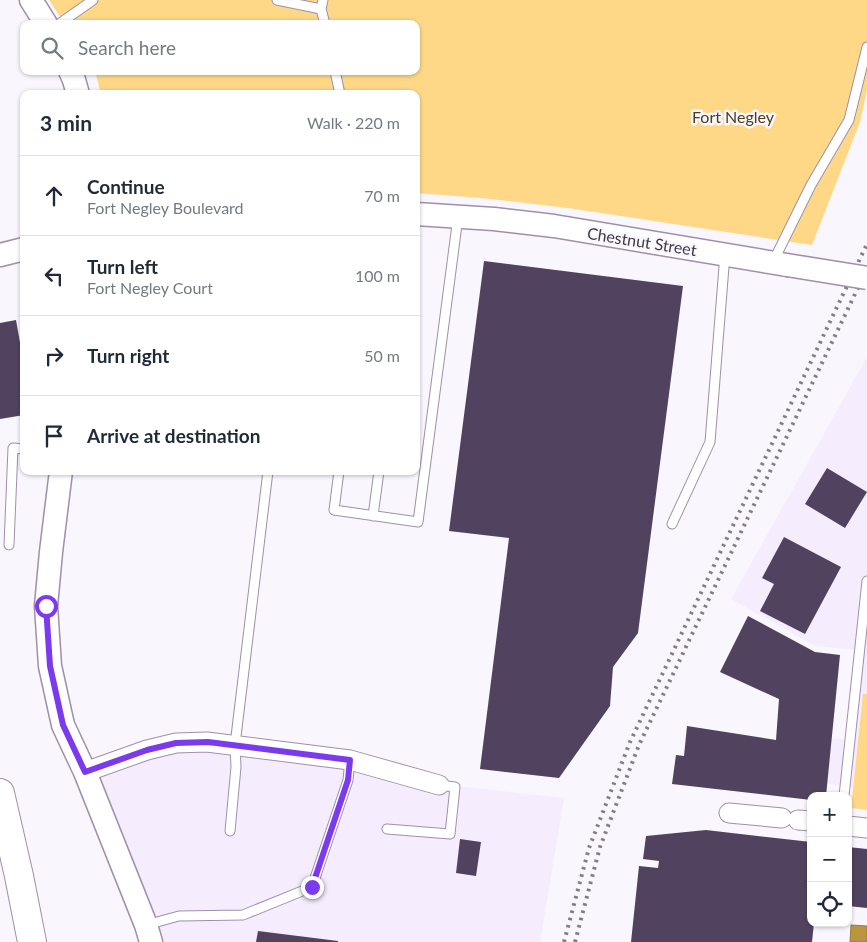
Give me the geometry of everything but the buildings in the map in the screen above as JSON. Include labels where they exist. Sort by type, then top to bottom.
[{"type":"highway","points":[[0,793],[32,942]]},
{"type":"street","points":[[31,0],[44,20]]},
{"type":"street","points":[[72,75],[77,90]]},
{"type":"street","name":"Chestnut Street","points":[[420,214],[554,226],[867,278]]},
{"type":"street","points":[[0,254],[20,250]]},
{"type":"street","points":[[61,475],[46,606],[50,666],[63,725],[85,772],[149,934]]},
{"type":"street","points":[[85,772],[147,750],[176,743],[208,742],[350,760],[439,784]]},
{"type":"street","points":[[729,813],[797,820]]},
{"type":"street","points":[[852,826],[867,828]]},
{"type":"lane","points":[[64,20],[93,0]]},
{"type":"lane","points":[[277,0],[322,4],[324,20]]},
{"type":"lane","points":[[780,264],[811,185],[849,120],[867,47]]},
{"type":"lane","points":[[336,75],[339,90]]},
{"type":"lane","points":[[338,475],[334,510],[418,522],[458,217]]},
{"type":"lane","points":[[672,524],[710,442],[725,254]]},
{"type":"lane","points":[[8,545],[14,448],[20,449]]},
{"type":"lane","points":[[230,831],[236,767],[235,745],[268,475]]},
{"type":"lane","points":[[373,516],[378,475]]},
{"type":"lane","points":[[844,792],[867,581]]},
{"type":"lane","points":[[149,934],[179,916],[243,915],[312,887],[348,780],[350,760]]},
{"type":"lane","points":[[387,829],[450,834],[455,787],[439,784]]},
{"type":"shaded area","points":[[867,357],[867,789],[827,784],[832,738],[850,740],[860,650],[815,646],[731,599]]},
{"type":"shaded area","points":[[207,742],[439,784],[564,798],[540,942],[151,942],[96,768]]},
{"type":"shaded area","points":[[852,925],[867,926],[867,942],[850,942]]},
{"type":"green space","name":"Fort Negley","points":[[49,0],[867,0],[867,90],[860,122],[812,245],[568,208],[420,193],[420,90],[100,90],[96,75],[420,75],[420,20],[62,20]]},
{"type":"green space","points":[[863,694],[867,694],[867,810],[852,808]]},
{"type":"railway","points":[[564,942],[589,848],[630,742],[867,244]]},
{"type":"railway","points":[[575,942],[600,847],[639,745],[867,269]]},
{"type":"route","points":[[46,606],[50,666],[63,725],[85,772],[147,750],[176,743],[208,742],[350,760],[348,780],[312,887]]}]
